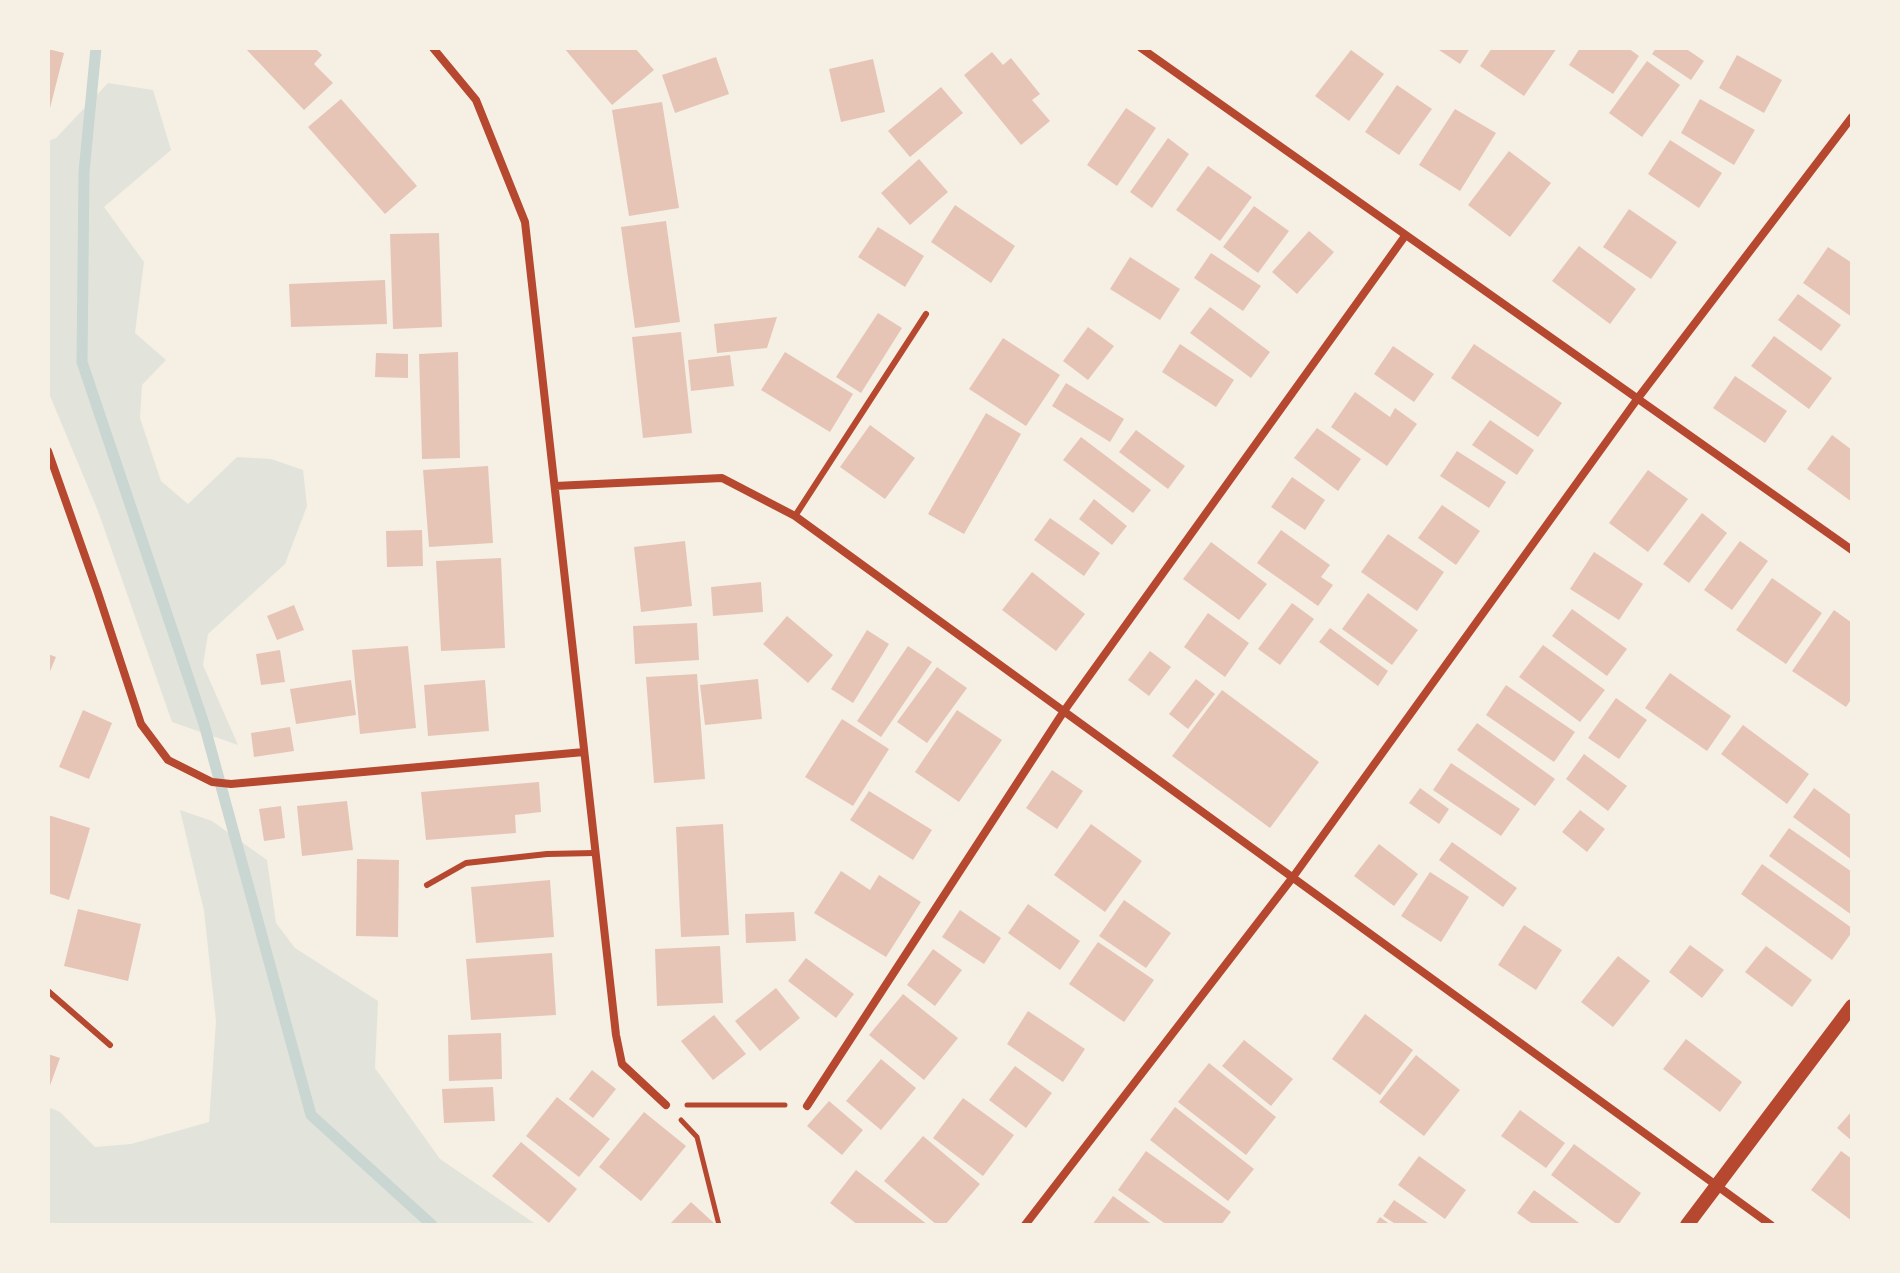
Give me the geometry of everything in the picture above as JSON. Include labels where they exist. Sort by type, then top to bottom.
[{"type":"street","points":[[433,48],[476,100],[525,222],[616,1035],[622,1064],[666,1105]]},
{"type":"street","points":[[1141,48],[1852,550]]},
{"type":"street","points":[[1025,1225],[1293,877],[1638,398],[1852,117]]},
{"type":"street","points":[[807,1106],[1064,711],[1405,236]]},
{"type":"street","points":[[48,451],[141,724],[168,760],[212,782],[231,784],[584,752]]},
{"type":"street","points":[[555,486],[722,478],[795,516],[1771,1225]]},
{"type":"street","points":[[1687,1225],[1852,1006]]},
{"type":"lane","points":[[795,516],[926,314]]},
{"type":"lane","points":[[427,885],[466,863],[547,854],[595,853]]},
{"type":"lane","points":[[48,991],[110,1045]]},
{"type":"path","points":[[666,1105],[807,1106]]},
{"type":"path","points":[[666,1105],[697,1137],[719,1225]]},
{"type":"shaded area","points":[[108,83],[153,90],[171,150],[104,207],[144,262],[135,333],[166,360],[142,385],[140,418],[161,481],[188,504],[237,457],[271,459],[303,470],[307,506],[285,564],[208,634],[203,665],[238,745],[172,722],[98,511],[48,391],[48,141],[56,138]]},
{"type":"shaded area","points":[[180,810],[212,821],[267,860],[276,923],[295,948],[378,1001],[375,1068],[440,1159],[537,1225],[48,1224],[48,1107],[60,1112],[95,1147],[131,1144],[209,1122],[216,1021],[204,911]]},
{"type":"building","points":[[245,48],[315,48],[322,55],[314,64],[333,83],[304,110]]},
{"type":"building","points":[[564,48],[635,48],[654,70],[612,105]]},
{"type":"building","points":[[1436,48],[1470,48],[1460,64]]},
{"type":"building","points":[[1492,48],[1557,48],[1524,96],[1480,66]]},
{"type":"building","points":[[1580,48],[1628,48],[1639,56],[1613,94],[1569,65]]},
{"type":"building","points":[[1656,48],[1685,48],[1704,61],[1691,80],[1652,54]]},
{"type":"building","points":[[48,49],[64,53],[49,112],[48,112]]},
{"type":"building","points":[[1351,50],[1384,74],[1349,121],[1315,96]]},
{"type":"building","points":[[992,52],[1003,65],[1011,58],[1040,94],[1032,100],[1050,121],[1021,145],[964,75]]},
{"type":"building","points":[[1737,55],[1782,80],[1764,113],[1719,88]]},
{"type":"building","points":[[716,57],[729,94],[675,113],[662,75]]},
{"type":"building","points":[[873,59],[885,112],[841,122],[829,69]]},
{"type":"building","points":[[1647,61],[1680,85],[1642,137],[1609,113]]},
{"type":"building","points":[[1397,85],[1432,109],[1399,155],[1365,132]]},
{"type":"building","points":[[941,87],[963,113],[910,157],[888,131]]},
{"type":"building","points":[[341,99],[417,186],[385,214],[308,127]]},
{"type":"building","points":[[1700,99],[1755,130],[1734,165],[1681,133]]},
{"type":"building","points":[[662,102],[679,208],[629,216],[612,110]]},
{"type":"building","points":[[1126,108],[1156,128],[1117,186],[1087,165]]},
{"type":"building","points":[[1455,109],[1496,133],[1460,191],[1419,165]]},
{"type":"building","points":[[1168,138],[1189,154],[1152,208],[1130,192]]},
{"type":"building","points":[[1670,140],[1722,173],[1699,208],[1648,174]]},
{"type":"building","points":[[1509,151],[1551,183],[1510,237],[1468,205]]},
{"type":"building","points":[[919,159],[948,192],[910,225],[881,193]]},
{"type":"building","points":[[1208,166],[1252,197],[1220,241],[1176,210]]},
{"type":"building","points":[[955,205],[1015,246],[991,283],[931,242]]},
{"type":"building","points":[[1254,206],[1289,231],[1258,273],[1223,247]]},
{"type":"building","points":[[1629,209],[1677,242],[1651,279],[1603,247]]},
{"type":"building","points":[[666,221],[680,322],[635,328],[621,227]]},
{"type":"building","points":[[878,227],[924,256],[905,287],[858,257]]},
{"type":"building","points":[[1309,231],[1334,252],[1297,294],[1272,272]]},
{"type":"building","points":[[439,233],[442,327],[393,329],[390,234]]},
{"type":"building","points":[[1579,246],[1636,289],[1610,324],[1552,281]]},
{"type":"building","points":[[1828,247],[1852,263],[1852,317],[1803,283]]},
{"type":"building","points":[[1211,253],[1261,286],[1243,311],[1194,278]]},
{"type":"building","points":[[1130,257],[1180,289],[1160,320],[1110,289]]},
{"type":"building","points":[[385,280],[387,324],[291,327],[289,284]]},
{"type":"building","points":[[1798,294],[1841,325],[1821,351],[1778,320]]},
{"type":"building","points":[[1210,307],[1270,352],[1251,378],[1190,333]]},
{"type":"building","points":[[878,313],[902,328],[861,393],[836,377]]},
{"type":"building","points":[[777,317],[767,348],[717,353],[714,324]]},
{"type":"building","points":[[1088,327],[1114,346],[1088,380],[1063,361]]},
{"type":"building","points":[[681,332],[692,433],[643,438],[632,337]]},
{"type":"building","points":[[1774,336],[1832,378],[1809,409],[1751,366]]},
{"type":"building","points":[[1003,338],[1060,375],[1026,426],[969,389]]},
{"type":"building","points":[[1180,344],[1234,380],[1216,407],[1162,372]]},
{"type":"building","points":[[1474,344],[1562,403],[1538,437],[1451,378]]},
{"type":"building","points":[[1393,346],[1434,374],[1414,402],[1374,374]]},
{"type":"building","points":[[458,352],[460,458],[422,459],[419,354]]},
{"type":"building","points":[[785,352],[853,394],[830,432],[761,390]]},
{"type":"building","points":[[376,353],[408,354],[408,378],[375,377]]},
{"type":"building","points":[[730,355],[734,386],[691,391],[688,360]]},
{"type":"building","points":[[1735,376],[1787,411],[1765,443],[1713,408]]},
{"type":"building","points":[[1066,383],[1124,419],[1110,442],[1052,406]]},
{"type":"building","points":[[1355,392],[1390,417],[1395,408],[1417,424],[1387,466],[1331,427]]},
{"type":"building","points":[[986,413],[1021,434],[964,534],[928,514]]},
{"type":"building","points":[[1490,420],[1534,450],[1517,475],[1472,445]]},
{"type":"building","points":[[870,425],[915,458],[885,499],[840,467]]},
{"type":"building","points":[[1317,428],[1361,459],[1338,491],[1294,458]]},
{"type":"building","points":[[1136,430],[1185,466],[1168,489],[1119,452]]},
{"type":"building","points":[[1832,435],[1852,450],[1852,502],[1807,469]]},
{"type":"building","points":[[1081,437],[1151,490],[1133,513],[1063,460]]},
{"type":"building","points":[[1457,451],[1506,482],[1489,508],[1440,476]]},
{"type":"building","points":[[488,466],[493,543],[429,547],[423,470]]},
{"type":"building","points":[[1648,470],[1688,499],[1648,552],[1609,523]]},
{"type":"building","points":[[1292,477],[1325,500],[1305,530],[1271,507]]},
{"type":"building","points":[[1094,499],[1127,526],[1112,545],[1079,519]]},
{"type":"building","points":[[1442,505],[1480,531],[1456,565],[1418,538]]},
{"type":"building","points":[[1702,513],[1727,533],[1689,583],[1663,564]]},
{"type":"building","points":[[1050,518],[1100,553],[1084,576],[1034,540]]},
{"type":"building","points":[[422,530],[423,566],[387,567],[386,531]]},
{"type":"building","points":[[1281,530],[1330,565],[1321,577],[1333,585],[1318,606],[1257,563]]},
{"type":"building","points":[[1388,534],[1444,572],[1417,611],[1361,572]]},
{"type":"building","points":[[685,541],[692,606],[641,612],[634,547]]},
{"type":"building","points":[[1740,541],[1768,561],[1732,610],[1704,590]]},
{"type":"building","points":[[1211,542],[1267,584],[1239,620],[1183,579]]},
{"type":"building","points":[[1594,552],[1643,584],[1619,620],[1570,589]]},
{"type":"building","points":[[501,558],[505,648],[441,651],[436,561]]},
{"type":"building","points":[[1032,572],[1085,614],[1056,651],[1002,610]]},
{"type":"building","points":[[1772,578],[1822,613],[1786,664],[1736,630]]},
{"type":"building","points":[[761,582],[763,612],[713,616],[711,587]]},
{"type":"building","points":[[1368,593],[1418,630],[1392,665],[1342,629]]},
{"type":"building","points":[[1292,603],[1314,619],[1280,665],[1258,649]]},
{"type":"building","points":[[294,605],[304,630],[277,640],[267,616]]},
{"type":"building","points":[[1572,609],[1627,649],[1607,676],[1552,636]]},
{"type":"building","points":[[1834,610],[1852,623],[1852,698],[1846,707],[1792,671]]},
{"type":"building","points":[[1208,613],[1249,643],[1225,677],[1184,647]]},
{"type":"building","points":[[787,616],[833,655],[808,683],[763,644]]},
{"type":"building","points":[[697,623],[699,660],[635,664],[633,626]]},
{"type":"building","points":[[1330,628],[1388,671],[1378,686],[1319,642]]},
{"type":"building","points":[[867,630],[889,644],[853,703],[831,689]]},
{"type":"building","points":[[1543,645],[1605,690],[1580,722],[1519,677]]},
{"type":"building","points":[[408,646],[416,728],[360,734],[352,650]]},
{"type":"building","points":[[908,646],[932,662],[881,737],[857,721]]},
{"type":"building","points":[[280,650],[285,682],[261,685],[256,654]]},
{"type":"building","points":[[1150,651],[1171,667],[1149,696],[1128,680]]},
{"type":"building","points":[[48,654],[56,657],[48,676]]},
{"type":"building","points":[[937,667],[967,688],[927,743],[897,722]]},
{"type":"building","points":[[1670,673],[1731,716],[1707,751],[1645,708]]},
{"type":"building","points":[[697,674],[705,779],[654,783],[646,677]]},
{"type":"building","points":[[758,679],[762,719],[705,725],[700,685]]},
{"type":"building","points":[[1196,679],[1215,694],[1188,729],[1169,714]]},
{"type":"building","points":[[351,680],[356,715],[296,724],[290,689]]},
{"type":"building","points":[[485,680],[489,731],[428,736],[424,685]]},
{"type":"building","points":[[1506,685],[1575,732],[1554,762],[1486,715]]},
{"type":"building","points":[[1222,690],[1319,762],[1270,828],[1172,756]]},
{"type":"building","points":[[1616,698],[1647,720],[1619,759],[1588,738]]},
{"type":"building","points":[[83,710],[112,723],[89,779],[59,767]]},
{"type":"building","points":[[957,710],[1002,740],[959,802],[915,772]]},
{"type":"building","points":[[842,719],[889,749],[853,806],[805,777]]},
{"type":"building","points":[[1477,723],[1555,779],[1535,806],[1457,750]]},
{"type":"building","points":[[1743,725],[1809,774],[1787,804],[1721,754]]},
{"type":"building","points":[[290,727],[294,751],[254,757],[251,733]]},
{"type":"building","points":[[1584,754],[1627,786],[1608,811],[1566,779]]},
{"type":"building","points":[[1451,763],[1520,809],[1501,836],[1433,790]]},
{"type":"building","points":[[1052,770],[1083,791],[1057,829],[1026,808]]},
{"type":"building","points":[[539,782],[541,812],[515,815],[516,833],[426,840],[421,792]]},
{"type":"building","points":[[1420,788],[1449,809],[1439,824],[1409,803]]},
{"type":"building","points":[[1814,788],[1852,816],[1852,860],[1793,817]]},
{"type":"building","points":[[869,791],[932,830],[913,860],[850,820]]},
{"type":"building","points":[[347,801],[353,850],[302,856],[297,806]]},
{"type":"building","points":[[281,806],[285,838],[264,841],[259,809]]},
{"type":"building","points":[[1580,810],[1605,829],[1587,852],[1562,832]]},
{"type":"building","points":[[48,815],[90,828],[69,900],[48,893]]},
{"type":"building","points":[[723,824],[729,935],[681,937],[676,827]]},
{"type":"building","points":[[1091,824],[1142,861],[1105,912],[1054,875]]},
{"type":"building","points":[[1789,828],[1852,872],[1852,915],[1769,856]]},
{"type":"building","points":[[1452,842],[1517,888],[1503,907],[1439,860]]},
{"type":"building","points":[[1379,844],[1418,874],[1394,906],[1354,876]]},
{"type":"building","points":[[357,859],[399,860],[398,937],[356,936]]},
{"type":"building","points":[[1762,864],[1852,928],[1832,960],[1741,894]]},
{"type":"building","points":[[841,871],[870,890],[879,875],[921,902],[886,957],[814,913]]},
{"type":"building","points":[[1430,872],[1469,897],[1441,942],[1401,916]]},
{"type":"building","points":[[550,880],[554,937],[476,943],[471,887]]},
{"type":"building","points":[[1124,900],[1171,933],[1146,968],[1099,936]]},
{"type":"building","points":[[1028,904],[1080,941],[1060,970],[1008,933]]},
{"type":"building","points":[[78,909],[141,924],[128,981],[64,966]]},
{"type":"building","points":[[960,910],[1001,938],[984,964],[942,937]]},
{"type":"building","points":[[794,912],[796,941],[746,943],[745,914]]},
{"type":"building","points":[[1524,925],[1562,950],[1536,990],[1498,965]]},
{"type":"building","points":[[1098,942],[1154,980],[1124,1022],[1069,984]]},
{"type":"building","points":[[1690,945],[1724,970],[1702,998],[1669,972]]},
{"type":"building","points":[[720,946],[723,1003],[657,1006],[655,949]]},
{"type":"building","points":[[1766,946],[1812,980],[1792,1007],[1745,972]]},
{"type":"building","points":[[933,949],[962,970],[935,1006],[907,985]]},
{"type":"building","points":[[552,953],[556,1015],[471,1020],[466,959]]},
{"type":"building","points":[[1618,956],[1650,981],[1613,1027],[1581,1002]]},
{"type":"building","points":[[806,958],[854,994],[836,1018],[788,981]]},
{"type":"building","points":[[776,988],[800,1018],[760,1051],[735,1021]]},
{"type":"building","points":[[903,994],[958,1038],[924,1080],[869,1035]]},
{"type":"building","points":[[1028,1011],[1085,1049],[1063,1082],[1007,1044]]},
{"type":"building","points":[[1365,1014],[1413,1050],[1380,1095],[1332,1059]]},
{"type":"building","points":[[714,1015],[746,1054],[713,1080],[681,1041]]},
{"type":"building","points":[[501,1033],[502,1079],[449,1081],[448,1035]]},
{"type":"building","points":[[1686,1039],[1742,1082],[1720,1112],[1663,1069]]},
{"type":"building","points":[[1244,1040],[1293,1079],[1271,1106],[1222,1066]]},
{"type":"building","points":[[48,1054],[60,1058],[48,1091]]},
{"type":"building","points":[[1416,1055],[1460,1090],[1424,1136],[1379,1102]]},
{"type":"building","points":[[881,1059],[916,1088],[881,1130],[846,1101]]},
{"type":"building","points":[[1209,1063],[1276,1117],[1246,1155],[1178,1102]]},
{"type":"building","points":[[1015,1066],[1052,1093],[1026,1128],[989,1100]]},
{"type":"building","points":[[592,1070],[616,1089],[593,1118],[569,1099]]},
{"type":"building","points":[[493,1087],[495,1121],[444,1123],[442,1089]]},
{"type":"building","points":[[557,1097],[610,1139],[579,1177],[526,1136]]},
{"type":"building","points":[[963,1098],[1014,1135],[983,1176],[933,1138]]},
{"type":"building","points":[[829,1101],[863,1130],[842,1155],[807,1126]]},
{"type":"building","points":[[1175,1107],[1254,1169],[1228,1201],[1150,1140]]},
{"type":"building","points":[[1520,1110],[1565,1143],[1546,1168],[1501,1136]]},
{"type":"building","points":[[1852,1111],[1852,1141],[1837,1128]]},
{"type":"building","points":[[644,1112],[686,1146],[641,1201],[599,1167]]},
{"type":"building","points":[[923,1136],[980,1184],[945,1225],[937,1225],[884,1181]]},
{"type":"building","points":[[521,1142],[577,1189],[549,1223],[492,1176]]},
{"type":"building","points":[[1574,1144],[1641,1193],[1618,1225],[1551,1175]]},
{"type":"building","points":[[1146,1151],[1231,1212],[1221,1225],[1167,1225],[1118,1190]]},
{"type":"building","points":[[1841,1151],[1852,1159],[1852,1221],[1811,1190]]},
{"type":"building","points":[[1419,1156],[1466,1190],[1445,1219],[1398,1185]]},
{"type":"building","points":[[856,1170],[928,1225],[858,1225],[830,1203]]},
{"type":"building","points":[[1534,1190],[1582,1225],[1534,1225],[1517,1213]]},
{"type":"building","points":[[1113,1196],[1153,1225],[1092,1225]]},
{"type":"building","points":[[1394,1200],[1431,1225],[1397,1225],[1383,1216]]},
{"type":"building","points":[[691,1202],[716,1225],[669,1225]]},
{"type":"building","points":[[1380,1217],[1391,1225],[1375,1225]]},
{"type":"waterway","points":[[96,48],[84,172],[82,362],[204,724],[311,1115],[432,1225]]}]
